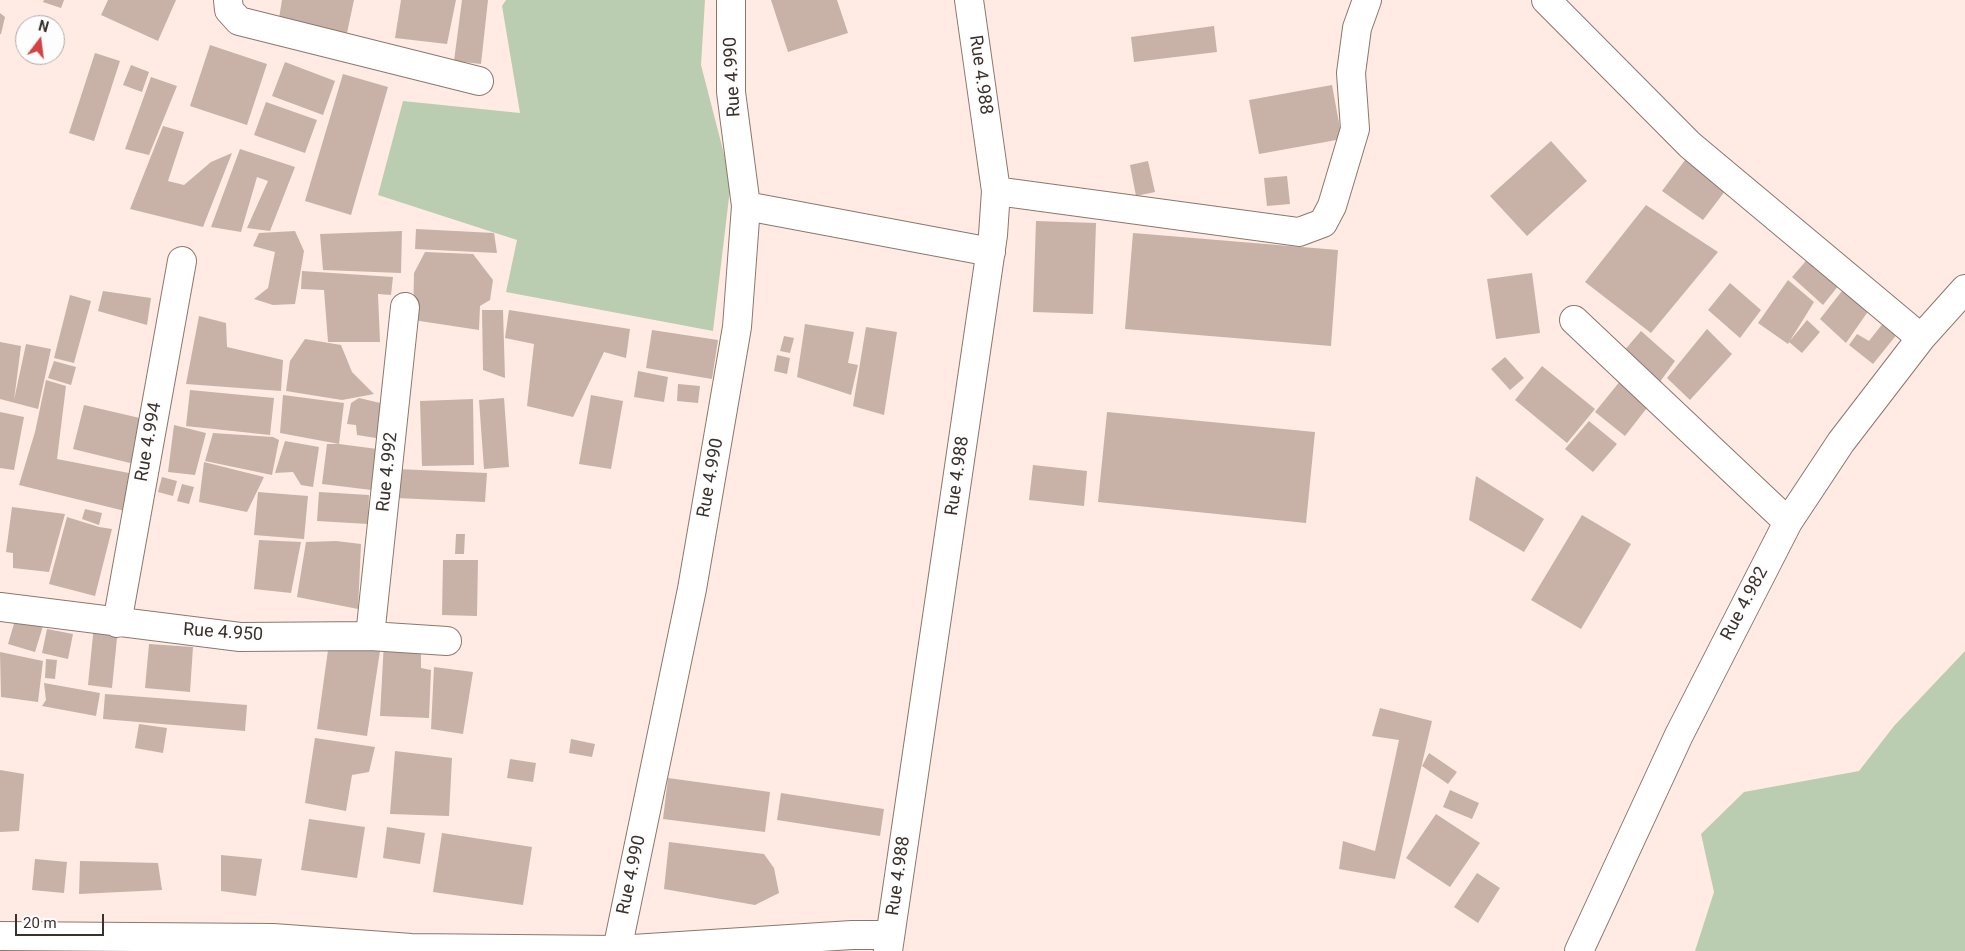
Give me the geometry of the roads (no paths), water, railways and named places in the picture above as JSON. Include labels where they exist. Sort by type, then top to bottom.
[{"type":"street","points":[[228,0],[230,10],[239,21],[479,81]]},
{"type":"street","name":"Rue 4.990","points":[[617,950],[693,580],[737,327],[746,206],[731,92],[731,0]]},
{"type":"street","name":"Rue 4.988","points":[[889,943],[991,252],[996,191],[969,0]]},
{"type":"street","points":[[996,191],[1299,232],[1322,223],[1332,206],[1355,129],[1351,72],[1357,28],[1367,0]]},
{"type":"street","points":[[1546,0],[1690,145],[1921,338]]},
{"type":"street","points":[[746,206],[991,252]]},
{"type":"street","name":"Rue 4.994","points":[[117,623],[182,261]]},
{"type":"street","name":"Rue 4.982","points":[[1579,951],[1679,735],[1788,522],[1840,442],[1921,338],[1965,289]]},
{"type":"street","name":"Rue 4.992","points":[[370,636],[405,307]]},
{"type":"street","points":[[1574,320],[1788,522]]},
{"type":"street","name":"Rue 4.950","points":[[0,607],[240,637],[370,636],[447,641]]},
{"type":"street","points":[[0,936],[273,938],[411,948],[617,950],[852,935],[889,943]]}]
